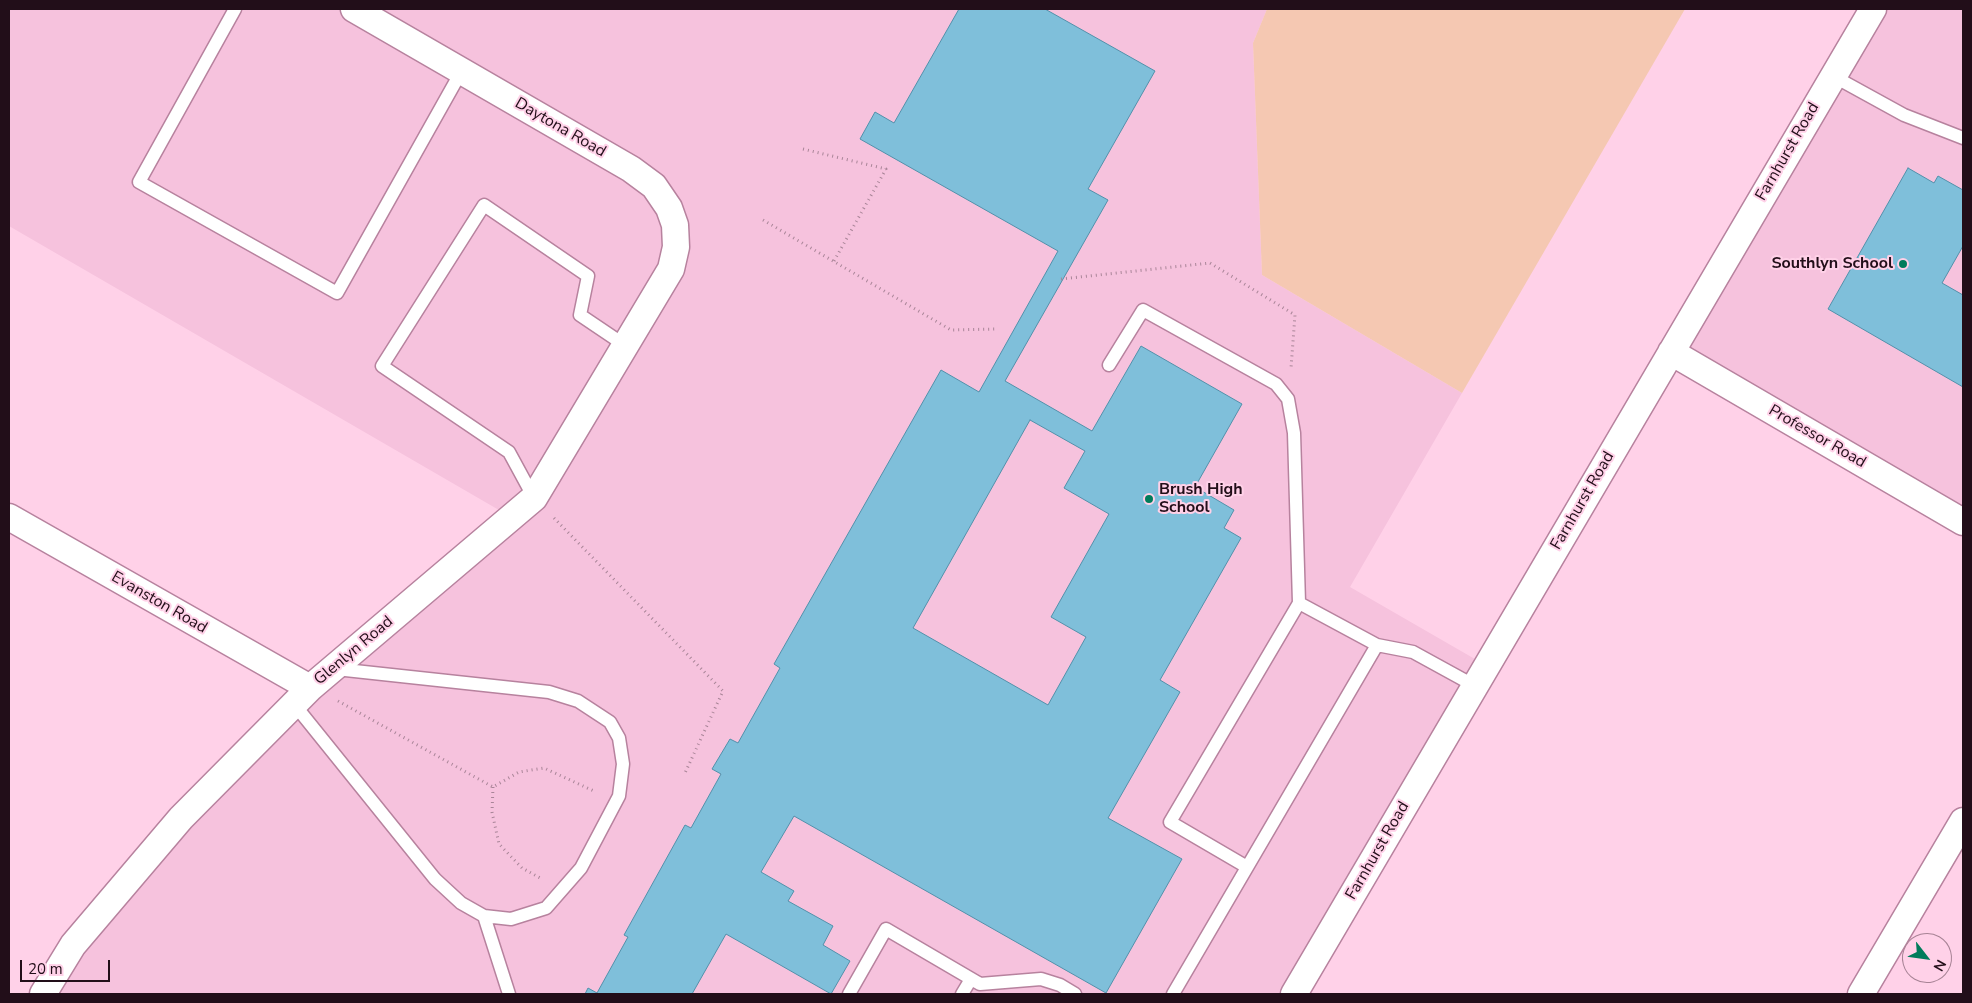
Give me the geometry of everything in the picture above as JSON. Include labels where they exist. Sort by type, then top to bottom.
[{"type":"street","name":"Daytona Road","points":[[355,9],[631,169],[654,186],[669,208],[675,225],[676,247],[672,269],[653,303]]},
{"type":"street","name":"Farnhurst Road","points":[[1294,994],[1873,9]]},
{"type":"street","name":"Glenlyn Road","points":[[43,994],[72,945],[181,818],[302,696],[534,498],[653,303]]},
{"type":"street","name":"Professor Road","points":[[1671,352],[1963,522]]},
{"type":"street","name":"Evanston Road","points":[[9,517],[302,696]]},
{"type":"street","points":[[1861,994],[1963,820]]},
{"type":"lane","points":[[236,9],[139,182],[338,293],[461,72]]},
{"type":"lane","points":[[1833,76],[1904,115],[1963,138]]},
{"type":"lane","points":[[534,498],[509,452],[382,366],[484,205],[588,276],[580,315],[626,346]]},
{"type":"lane","points":[[1109,365],[1143,310],[1276,384],[1288,399],[1294,434],[1299,603],[1170,822],[1248,867]]},
{"type":"lane","points":[[1299,603],[1378,644],[1413,652],[1475,686]]},
{"type":"lane","points":[[1173,994],[1378,644]]},
{"type":"lane","points":[[302,696],[435,879],[461,903],[484,916],[511,919],[546,908],[581,868],[619,796],[623,764],[619,738],[610,722],[578,701],[549,692],[333,668]]},
{"type":"lane","points":[[484,916],[509,994]]},
{"type":"lane","points":[[849,994],[886,930],[980,984],[1041,980],[1060,985],[1076,994]]},
{"type":"lane","points":[[962,994],[971,979]]},
{"type":"path","points":[[803,150],[886,169],[834,261]]},
{"type":"path","points":[[763,220],[951,330],[996,329]]},
{"type":"path","points":[[1061,279],[1210,262],[1295,315],[1288,399]]},
{"type":"path","points":[[534,498],[723,691],[685,773]]},
{"type":"path","points":[[302,696],[350,707],[493,787]]},
{"type":"path","points":[[493,787],[519,772],[544,768],[596,792]]},
{"type":"path","points":[[493,787],[492,812],[499,844],[522,868],[543,880]]},
{"type":"shaded area","points":[[9,9],[1267,9],[1253,43],[1262,275],[1462,393],[1350,587],[1487,666],[1294,994],[43,994],[181,818],[511,517],[9,226]]},
{"type":"shaded area","points":[[1267,9],[1685,9],[1462,393],[1262,275],[1253,43]]},
{"type":"shaded area","points":[[1873,9],[1963,9],[1963,522],[1671,352]]},
{"type":"building","name":"Brush High School","points":[[959,9],[1045,9],[1155,71],[1088,189],[1108,200],[1005,381],[1092,431],[1141,346],[1242,404],[1195,487],[1234,510],[1224,528],[1241,538],[1160,680],[1180,692],[1108,818],[1182,859],[1106,993],[794,816],[761,872],[794,891],[788,901],[833,926],[823,945],[850,961],[831,994],[726,934],[692,994],[585,994],[588,988],[597,993],[628,937],[624,935],[685,825],[691,828],[721,774],[712,769],[730,739],[738,743],[780,668],[774,664],[941,370],[979,392],[1058,251],[860,139],[875,112],[894,123]],"holes":[[[1030,420],[1085,451],[1064,488],[1109,514],[1051,617],[1086,637],[1048,705],[913,628]]]},
{"type":"building","name":"Southlyn School","points":[[1908,168],[1934,183],[1938,176],[1963,190],[1963,246],[1942,283],[1963,295],[1963,387],[1828,309]]},
{"type":"place","name":"Southlyn School","points":[[1903,264]]},
{"type":"place","name":"Brush High School","points":[[1149,499]]}]
